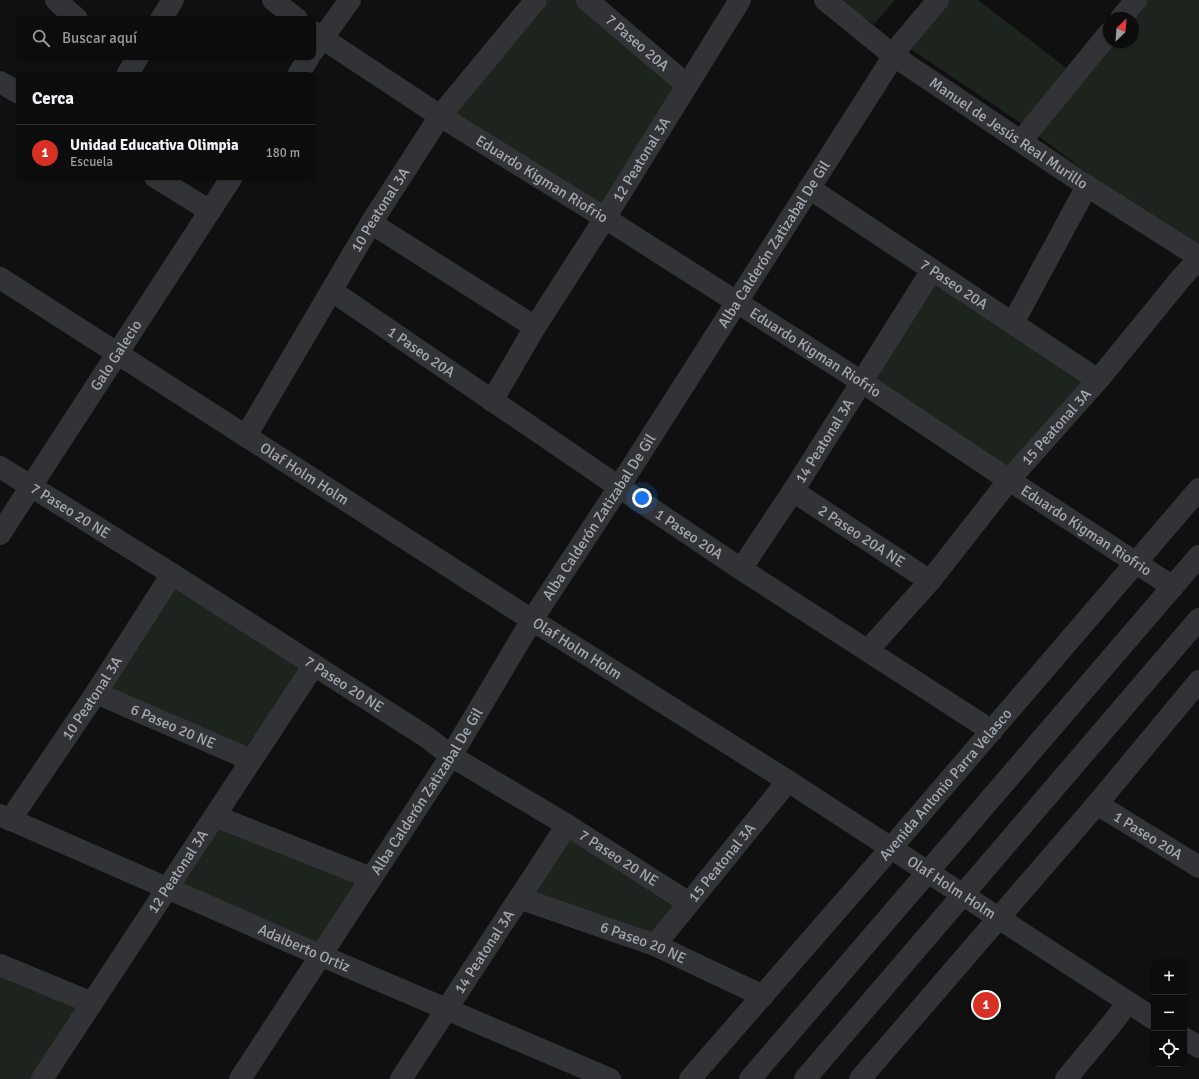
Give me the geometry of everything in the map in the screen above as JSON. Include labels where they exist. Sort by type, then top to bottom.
[{"type":"street","points":[[56,0],[74,16]]},
{"type":"street","points":[[163,16],[173,0]]},
{"type":"street","points":[[273,0],[293,16]]},
{"type":"street","points":[[316,41],[350,0]]},
{"type":"street","name":"10 Peatonal 3A","points":[[246,436],[371,223],[440,116],[536,0]]},
{"type":"street","name":"12 Peatonal 3A","points":[[492,400],[535,327],[605,218],[740,0]]},
{"type":"street","name":"Manuel de Jesús Real Murillo","points":[[825,0],[894,56],[1021,140],[1087,186],[1199,258]]},
{"type":"street","name":"Alba Calderón Zatizabal De Gil","points":[[240,1079],[322,956],[451,756],[532,620],[619,487],[902,43],[938,0]]},
{"type":"street","points":[[1126,12],[1136,0]]},
{"type":"street","name":"7 Paseo 20A","points":[[594,2],[687,85]]},
{"type":"street","points":[[1021,140],[1103,40]]},
{"type":"street","name":"Eduardo Kigman Riofrio","points":[[316,41],[605,218],[862,382],[1173,587]]},
{"type":"street","points":[[300,72],[307,60]]},
{"type":"street","points":[[0,82],[16,91]]},
{"type":"street","points":[[160,180],[210,211]]},
{"type":"street","name":"Galo Galecio","points":[[0,534],[230,180]]},
{"type":"street","points":[[1013,324],[1087,186]]},
{"type":"street","name":"7 Paseo 20A","points":[[809,188],[1098,380]]},
{"type":"street","points":[[371,223],[535,327]]},
{"type":"street","name":"15 Peatonal 3A","points":[[868,650],[930,581],[1009,480],[1098,380],[1199,258]]},
{"type":"street","name":"14 Peatonal 3A","points":[[741,569],[792,492],[932,270]]},
{"type":"street","name":"Olaf Holm Holm","points":[[0,278],[532,620],[788,781],[1151,1016]]},
{"type":"street","name":"1 Paseo 20A","points":[[332,291],[741,569],[992,731]]},
{"type":"street","name":"7 Paseo 20 NE","points":[[0,467],[172,574],[428,738],[451,756],[567,826],[689,903]]},
{"type":"street","name":"Avenida Antonio Parra Velasco","points":[[690,1079],[992,731],[1199,489]]},
{"type":"street","name":"2 Paseo 20A NE","points":[[792,492],[930,581]]},
{"type":"street","points":[[750,1079],[1199,556]]},
{"type":"street","name":"10 Peatonal 3A","points":[[5,818],[96,693],[172,574]]},
{"type":"street","points":[[805,1079],[1199,619]]},
{"type":"street","name":"12 Peatonal 3A","points":[[42,1079],[314,665]]},
{"type":"street","points":[[860,1079],[1097,804],[1199,681]]},
{"type":"street","name":"6 Paseo 20 NE","points":[[96,693],[251,760]]},
{"type":"street","name":"15 Peatonal 3A","points":[[655,945],[788,781]]},
{"type":"street","name":"1 Paseo 20A","points":[[1097,804],[1199,867]]},
{"type":"street","points":[[215,816],[371,878]]},
{"type":"street","name":"Adalberto Ortiz","points":[[5,818],[610,1079]]},
{"type":"street","name":"14 Peatonal 3A","points":[[401,1079],[567,826]]},
{"type":"street","name":"6 Paseo 20 NE","points":[[519,898],[655,945],[763,996]]},
{"type":"street","points":[[0,965],[92,1003]]},
{"type":"street","points":[[1066,1079],[1128,1002]]},
{"type":"street","points":[[1187,1040],[1199,1047]]},
{"type":"shaded area","points":[[536,0],[587,0],[687,85],[605,218],[440,116]]},
{"type":"shaded area","points":[[837,0],[895,0],[874,24]]},
{"type":"shaded area","points":[[938,0],[978,0],[1074,74],[1103,47],[1139,48],[1139,12],[1134,12],[1136,0],[1199,0],[1199,257],[1028,128],[902,43]]},
{"type":"shaded area","points":[[932,270],[1098,380],[1009,480],[862,382]]},
{"type":"shaded area","points":[[172,574],[314,665],[251,760],[96,693]]},
{"type":"shaded area","points":[[215,816],[371,878],[322,956],[167,887]]},
{"type":"shaded area","points":[[567,825],[689,903],[655,945],[519,898]]},
{"type":"shaded area","points":[[0,965],[92,1003],[42,1079],[0,1079]]},
{"type":"place","name":"Unidad Educativa Olimpia","points":[[986,1005]]}]
